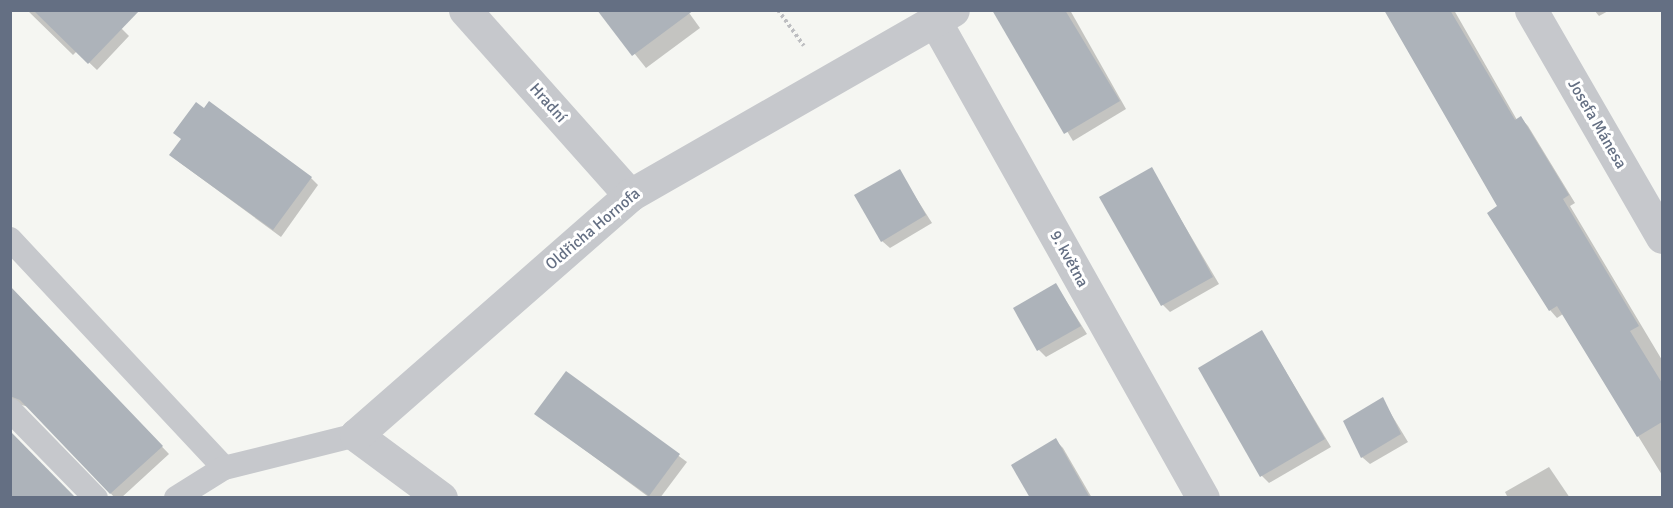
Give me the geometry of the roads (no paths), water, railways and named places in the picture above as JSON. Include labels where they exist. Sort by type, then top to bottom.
[{"type":"street","name":"Hradní","points":[[465,10],[630,195]]},
{"type":"street","name":"Josefa Mánesa","points":[[1531,10],[1662,237]]},
{"type":"street","name":"Oldřicha Hornofa","points":[[356,435],[630,195],[944,16]]},
{"type":"street","name":"9. května","points":[[944,16],[1203,498]]},
{"type":"street","points":[[356,435],[438,496]]},
{"type":"lane","points":[[10,239],[224,468]]},
{"type":"lane","points":[[10,410],[96,498]]},
{"type":"lane","points":[[176,498],[224,468],[356,435]]}]
